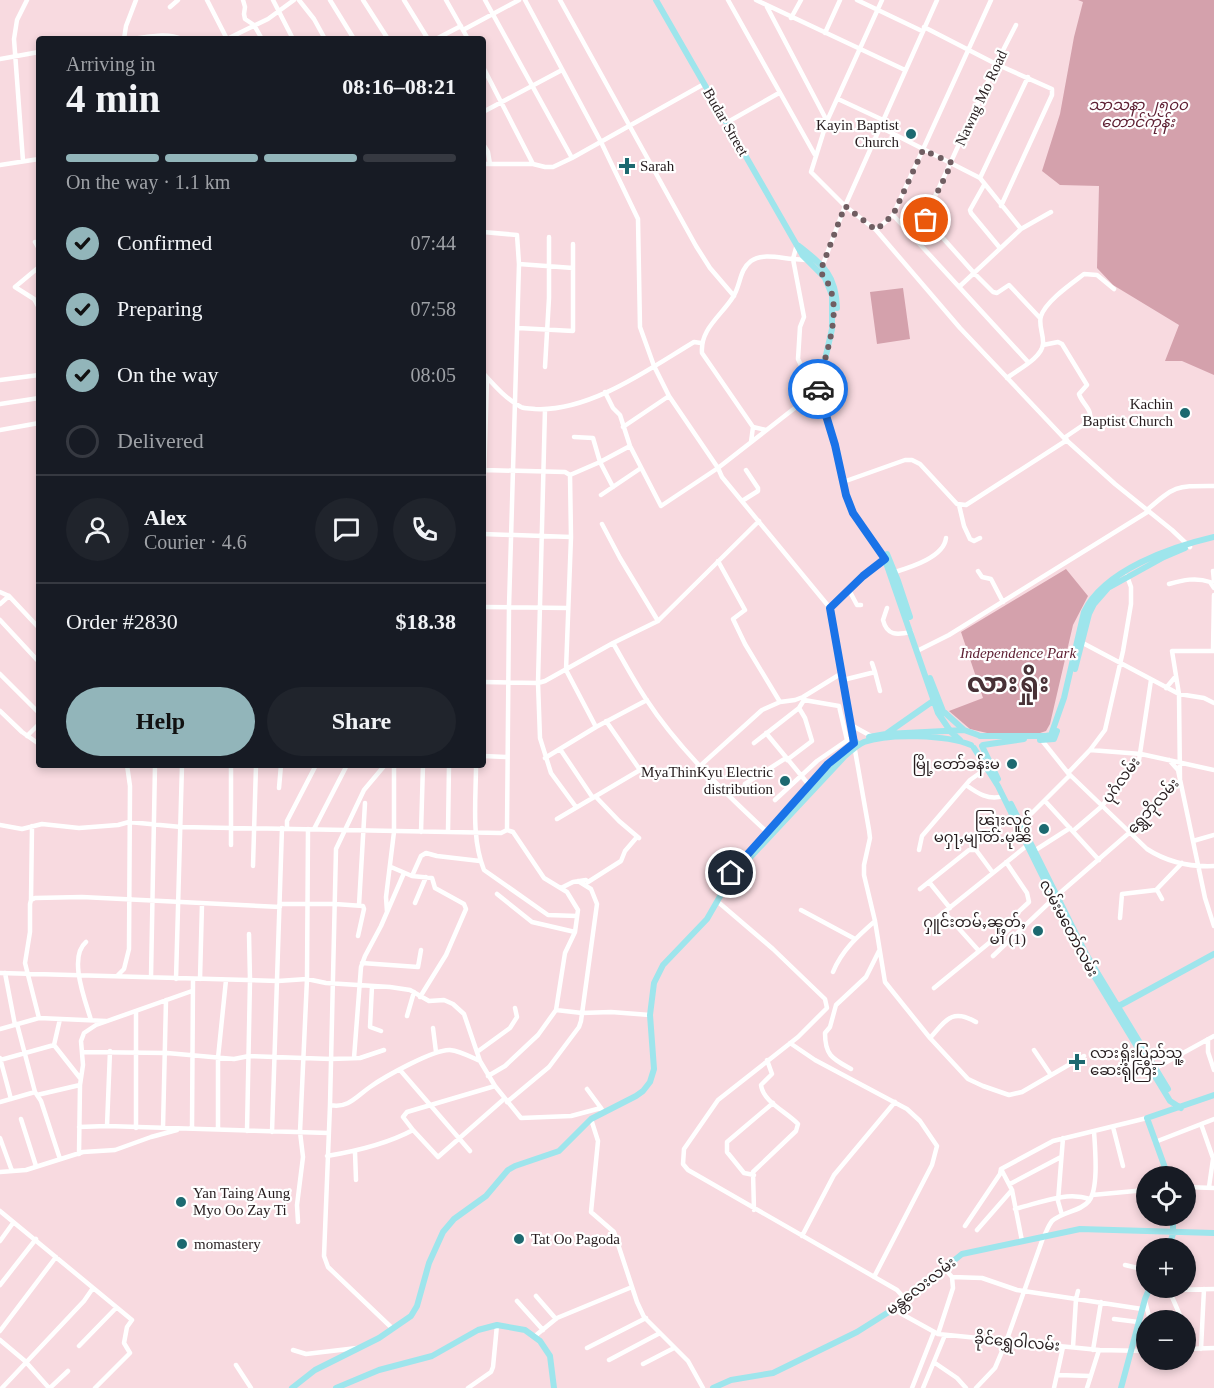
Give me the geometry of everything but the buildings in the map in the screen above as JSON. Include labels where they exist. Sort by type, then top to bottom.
[{"type":"main road","name":"Budar Street","points":[[656,0],[797,244],[807,260],[821,269]]},
{"type":"main road","points":[[797,244],[821,269],[829,284],[833,309],[832,329],[819,391],[845,481],[846,495],[853,513],[895,572],[938,712],[951,732],[973,747],[1040,738]]},
{"type":"main road","points":[[887,558],[911,632],[943,711],[964,730],[979,735],[1049,740],[1054,739],[1068,699],[1087,606],[1102,588],[1116,577],[1161,553],[1214,539]]},
{"type":"main road","points":[[1079,640],[1094,604],[1108,588],[1188,545]]},
{"type":"main road","points":[[886,734],[933,701]]},
{"type":"main road","points":[[933,732],[938,727],[938,712]]},
{"type":"main road","points":[[679,948],[704,917],[731,873],[828,764],[853,742],[886,734],[964,730]]},
{"type":"main road","points":[[973,747],[971,739],[979,735]]},
{"type":"main road","name":"လမ်းမတော်လမ်း","points":[[979,735],[983,739],[988,765],[1020,826]]},
{"type":"main road","points":[[853,742],[885,738],[943,738],[963,742]]},
{"type":"main road","points":[[292,1388],[315,1370],[393,1329],[415,1311],[439,1238],[454,1219],[486,1196],[508,1170],[559,1151],[602,1110],[636,1096],[650,1082],[654,1069],[650,1015],[654,983],[663,964],[707,919],[744,864],[853,742]]},
{"type":"main road","points":[[988,765],[993,748],[998,743]]},
{"type":"main road","name":"လမ်းမတော်လမ်း","points":[[973,747],[988,765],[1070,928],[1116,1008],[1171,1094],[1172,1104]]},
{"type":"main road","name":"လမ်းမတော်လမ်း","points":[[1029,845],[1055,897]]},
{"type":"main road","points":[[1116,1008],[1214,954]]},
{"type":"main road","points":[[1164,1166],[1147,1118],[1214,1095]]},
{"type":"main road","points":[[1163,1112],[1172,1104],[1181,1108]]},
{"type":"main road","points":[[1172,1238],[1173,1226]]},
{"type":"main road","name":"မန္တလေးလမ်း","points":[[713,1388],[731,1380],[774,1373],[857,1332],[896,1308],[962,1254],[1088,1228],[1173,1234],[1214,1233]]},
{"type":"main road","points":[[1142,1309],[1145,1299]]},
{"type":"main road","points":[[336,1388],[379,1370],[432,1356],[478,1330],[497,1325],[517,1327],[535,1336],[550,1356],[554,1388]]},
{"type":"main road","points":[[1121,1388],[1136,1332]]},
{"type":"street","points":[[23,161],[14,39],[17,20],[27,0]]},
{"type":"street","points":[[124,36],[136,0]]},
{"type":"street","points":[[170,7],[178,0]]},
{"type":"street","points":[[207,0],[225,36]]},
{"type":"street","points":[[243,0],[246,7],[243,14],[245,19],[254,25],[260,36]]},
{"type":"street","points":[[273,0],[291,36]]},
{"type":"street","points":[[233,36],[278,13],[296,0],[314,19],[323,36]]},
{"type":"street","points":[[330,0],[352,36]]},
{"type":"street","points":[[363,0],[386,36]]},
{"type":"street","points":[[404,0],[426,36]]},
{"type":"street","points":[[446,0],[466,36]]},
{"type":"street","points":[[485,0],[572,158]]},
{"type":"street","points":[[443,36],[519,0]]},
{"type":"street","points":[[525,0],[601,142],[638,219],[640,327],[654,366],[669,396],[722,477],[830,608],[870,838],[864,875],[875,921],[882,975],[885,982],[930,1038],[968,1079],[1006,1095],[1022,1092],[1084,1056]]},
{"type":"street","points":[[560,0],[696,246],[710,268],[734,296]]},
{"type":"street","points":[[728,0],[815,155]]},
{"type":"street","points":[[792,18],[801,0]]},
{"type":"street","points":[[825,33],[840,0]]},
{"type":"street","points":[[857,0],[967,48],[996,64],[1052,89],[1052,95],[1001,206]]},
{"type":"street","points":[[882,0],[827,121],[811,172],[845,206],[876,230],[1007,378],[1066,439],[1115,484],[1188,545]]},
{"type":"street","points":[[821,269],[845,206],[937,0]]},
{"type":"street","points":[[876,230],[893,215],[967,48],[991,0]]},
{"type":"street","points":[[758,1],[904,70]]},
{"type":"street","points":[[766,6],[827,121]]},
{"type":"street","name":"Nawng Mo Road","points":[[1016,25],[926,215],[926,220],[993,292],[997,293],[1006,286],[1011,287],[1040,318]]},
{"type":"street","points":[[0,59],[36,53]]},
{"type":"street","points":[[486,110],[562,70]]},
{"type":"street","points":[[486,73],[533,164]]},
{"type":"street","points":[[980,178],[1028,77]]},
{"type":"street","points":[[486,164],[553,166],[572,158],[704,84]]},
{"type":"street","points":[[726,123],[779,93]]},
{"type":"street","points":[[838,99],[883,120]]},
{"type":"street","points":[[880,127],[980,178],[1021,229]]},
{"type":"street","points":[[486,149],[490,164]]},
{"type":"street","points":[[0,165],[36,159]]},
{"type":"street","points":[[984,185],[970,210],[1000,248]]},
{"type":"street","points":[[959,287],[1021,229],[1051,212]]},
{"type":"street","points":[[893,215],[1028,362]]},
{"type":"street","points":[[486,232],[517,235],[519,264],[509,608],[507,830]]},
{"type":"street","points":[[545,367],[549,237]]},
{"type":"street","points":[[518,328],[573,331],[573,244]]},
{"type":"street","points":[[605,392],[613,408],[620,415],[630,446],[661,506],[718,468],[819,391],[798,358],[800,327],[804,316],[793,259],[797,244]]},
{"type":"street","points":[[751,442],[753,427],[702,353],[701,343],[709,328],[734,296],[743,268],[753,259],[766,256],[807,260]]},
{"type":"street","points":[[519,264],[573,268]]},
{"type":"street","points":[[36,270],[15,287],[36,302]]},
{"type":"street","points":[[1007,378],[1038,355],[1043,345],[1040,318],[1045,308],[1084,274],[1097,275],[1114,289]]},
{"type":"street","points":[[486,377],[523,408],[545,409],[584,402],[654,366],[694,342],[701,343]]},
{"type":"street","points":[[959,505],[966,505],[1066,439],[1089,421],[1090,412],[1079,394],[1087,385],[1062,344],[1058,342],[1043,345]]},
{"type":"street","points":[[0,380],[36,375]]},
{"type":"street","points":[[623,427],[669,396]]},
{"type":"street","points":[[0,404],[36,399]]},
{"type":"street","points":[[545,409],[545,471],[539,608],[540,738],[551,773],[576,807]]},
{"type":"street","points":[[0,430],[36,424]]},
{"type":"street","points":[[753,427],[766,430]]},
{"type":"street","points":[[574,437],[593,438],[600,462],[613,487]]},
{"type":"street","points":[[570,475],[630,446]]},
{"type":"street","points":[[845,481],[905,460],[912,460],[920,465],[959,505],[970,539],[974,541],[980,538]]},
{"type":"street","points":[[601,495],[641,468]]},
{"type":"street","points":[[486,470],[565,472],[570,475]]},
{"type":"street","points":[[742,501],[758,491],[746,470]]},
{"type":"street","points":[[570,475],[571,537],[566,670],[596,727]]},
{"type":"street","points":[[919,650],[949,635],[1148,511],[1176,488],[1214,486]]},
{"type":"street","points":[[486,682],[538,683],[658,621],[759,521]]},
{"type":"street","points":[[602,525],[658,621]]},
{"type":"street","points":[[486,534],[571,537]]},
{"type":"street","points":[[895,572],[919,564],[930,557],[943,548],[946,538]]},
{"type":"street","points":[[830,608],[887,558]]},
{"type":"street","points":[[718,561],[745,610],[734,619],[744,644],[780,702]]},
{"type":"street","points":[[978,571],[982,577],[991,579],[1003,602]]},
{"type":"street","points":[[1213,572],[1214,581]]},
{"type":"street","points":[[1020,826],[1069,774],[1105,730],[1131,604],[1131,587],[1128,576]]},
{"type":"street","points":[[1169,584],[1199,579],[1210,582],[1214,588]]},
{"type":"street","points":[[849,590],[857,605],[861,605]]},
{"type":"street","points":[[0,592],[9,596],[36,625]]},
{"type":"street","points":[[1213,651],[1214,595]]},
{"type":"street","points":[[0,604],[9,596]]},
{"type":"street","points":[[486,607],[567,608]]},
{"type":"street","points":[[887,608],[883,620],[889,632],[894,635],[911,632]]},
{"type":"street","points":[[0,620],[36,659]]},
{"type":"street","points":[[1079,640],[1179,694],[1213,701],[1214,693]]},
{"type":"street","points":[[613,643],[647,700],[700,766],[767,832]]},
{"type":"street","name":"ရွှေဘိုလမ်း","points":[[993,956],[1055,897],[1129,832],[1180,780],[1179,694],[1172,651],[1213,651]]},
{"type":"street","points":[[872,663],[880,691]]},
{"type":"street","points":[[843,680],[875,672]]},
{"type":"street","points":[[700,766],[762,710],[780,702],[802,697],[842,673]]},
{"type":"street","points":[[0,674],[36,710]]},
{"type":"street","points":[[1166,688],[1176,676]]},
{"type":"street","name":"ပုဂံလမ်း","points":[[1034,851],[1071,830],[1101,807],[1139,760],[1151,680]]},
{"type":"street","points":[[545,758],[606,721],[647,700]]},
{"type":"street","points":[[754,743],[799,708],[804,700],[837,705],[853,742]]},
{"type":"street","points":[[745,784],[812,741],[805,718],[799,708]]},
{"type":"street","points":[[0,711],[36,742]]},
{"type":"street","points":[[556,819],[640,770],[606,721]]},
{"type":"street","points":[[851,725],[871,736]]},
{"type":"street","points":[[27,736],[36,727]]},
{"type":"street","points":[[766,733],[809,785]]},
{"type":"street","points":[[1040,738],[1069,774],[1147,849],[1160,857],[1182,863],[1214,866]]},
{"type":"street","points":[[775,800],[817,761],[853,742]]},
{"type":"street","points":[[1097,742],[1101,750]]},
{"type":"street","points":[[560,749],[594,797],[638,838],[625,851],[621,861],[612,868],[588,882],[578,881],[561,888]]},
{"type":"street","points":[[1090,750],[1141,754],[1214,770]]},
{"type":"street","points":[[486,756],[506,756]]},
{"type":"street","points":[[1169,760],[1178,770],[1198,866],[1214,926]]},
{"type":"street","points":[[919,850],[922,836],[972,777],[988,765]]},
{"type":"street","points":[[118,975],[127,962],[130,786],[127,768]]},
{"type":"street","points":[[151,977],[155,768]]},
{"type":"street","points":[[176,979],[182,768]]},
{"type":"street","points":[[231,768],[231,845]]},
{"type":"street","points":[[253,866],[256,768]]},
{"type":"street","points":[[279,788],[280,768]]},
{"type":"street","points":[[272,1132],[285,829],[314,768]]},
{"type":"street","points":[[298,1222],[297,1205],[303,1157],[300,1132],[307,979],[306,903],[311,829],[344,768]]},
{"type":"street","points":[[382,768],[364,790],[336,849],[325,1261],[328,1268],[393,1329]]},
{"type":"street","points":[[387,913],[386,897],[393,832],[394,768]]},
{"type":"street","points":[[421,832],[423,768]]},
{"type":"street","points":[[448,832],[449,768]]},
{"type":"street","points":[[476,768],[477,833],[480,861],[484,870],[548,915],[577,916]]},
{"type":"street","points":[[966,785],[978,794],[997,798],[1003,796]]},
{"type":"street","points":[[1045,801],[1099,860]]},
{"type":"street","points":[[359,905],[364,803]]},
{"type":"street","points":[[0,825],[22,829],[42,824],[79,828],[129,822],[181,827],[393,832],[501,833],[507,830],[513,831],[544,878],[567,892],[578,910],[575,932],[565,954],[556,1010],[538,1035],[506,1066],[488,1076]]},
{"type":"street","points":[[32,826],[31,900],[28,916],[30,932],[26,956],[39,1018]]},
{"type":"street","points":[[1193,841],[1214,835]]},
{"type":"street","points":[[933,921],[1029,845]]},
{"type":"street","points":[[920,889],[969,850],[976,850],[993,873]]},
{"type":"street","points":[[412,876],[421,856],[426,853],[480,861]]},
{"type":"street","points":[[934,988],[1012,926],[1016,914],[1029,902],[1027,892],[1006,862]]},
{"type":"street","points":[[1120,918],[1122,894],[1157,890],[1182,863]]},
{"type":"street","points":[[390,867],[412,876],[432,878],[435,888],[464,904],[466,909],[446,955],[420,997]]},
{"type":"street","points":[[354,1058],[362,963],[404,873]]},
{"type":"street","points":[[415,903],[426,877]]},
{"type":"street","points":[[495,1086],[429,1104],[404,1114],[405,1119],[438,1157],[549,1066],[579,1028],[597,904],[591,889],[578,881]]},
{"type":"street","points":[[929,882],[950,908]]},
{"type":"street","points":[[1157,890],[1162,899]]},
{"type":"street","points":[[496,894],[532,922],[575,932]]},
{"type":"street","points":[[31,900],[42,897],[153,900],[201,904],[359,905],[364,909],[358,936]]},
{"type":"street","points":[[717,901],[773,949],[825,999],[827,1008],[790,1043],[718,1100],[684,1149],[682,1160],[688,1170],[754,1210],[897,1290],[906,1300]]},
{"type":"street","points":[[200,979],[201,904]]},
{"type":"street","points":[[801,910],[855,939]]},
{"type":"street","points":[[944,912],[979,951]]},
{"type":"street","points":[[833,972],[839,958],[875,921]]},
{"type":"street","points":[[247,1131],[249,934]]},
{"type":"street","points":[[86,942],[78,952],[79,975],[91,1020]]},
{"type":"street","points":[[851,1069],[831,1058],[826,1048],[825,1033],[830,1027],[836,1005],[866,976],[880,949]]},
{"type":"street","points":[[362,963],[418,967],[421,950]]},
{"type":"street","points":[[60,1159],[36,1093],[2,973],[226,980],[307,979],[333,984],[410,990],[429,1001],[444,1000],[453,1004],[464,1014],[480,1061],[488,1076],[520,1118],[571,1116],[602,1110],[587,1089]]},
{"type":"street","points":[[192,1128],[193,979]]},
{"type":"street","points":[[218,1129],[218,1058],[226,980]]},
{"type":"street","points":[[372,986],[370,1027],[381,1030]]},
{"type":"street","points":[[79,1154],[81,1041],[84,1033],[96,1025],[192,991]]},
{"type":"street","points":[[407,1016],[414,993]]},
{"type":"street","points":[[163,1128],[166,1000]]},
{"type":"street","points":[[477,1052],[510,1028],[517,1018],[515,1008]]},
{"type":"street","points":[[556,1010],[650,1015]]},
{"type":"street","points":[[136,1011],[136,1128]]},
{"type":"street","points":[[930,1038],[946,1020],[954,1015],[964,1015],[975,1022]]},
{"type":"street","points":[[0,1029],[39,1018],[108,1021]]},
{"type":"street","points":[[60,1019],[54,1045],[80,1082]]},
{"type":"street","points":[[433,1028],[436,1052]]},
{"type":"street","points":[[1154,1069],[1214,1036]]},
{"type":"street","points":[[1208,1039],[1208,1052],[1214,1068]]},
{"type":"street","points":[[790,1043],[815,1060],[895,1102],[920,1121],[937,1146],[932,1165],[874,1277]]},
{"type":"street","points":[[12,1099],[0,1060],[54,1045]]},
{"type":"street","points":[[82,1052],[165,1053],[234,1059],[249,1056],[331,1059],[372,1056],[384,1050]]},
{"type":"street","points":[[330,1105],[346,1105],[370,1087],[436,1052],[449,1050],[480,1061]]},
{"type":"street","points":[[1034,1050],[1051,1075]]},
{"type":"street","points":[[107,1126],[110,1052]]},
{"type":"street","points":[[754,1210],[756,1167],[796,1131],[798,1124],[761,1089],[761,1085],[772,1074],[767,1060]]},
{"type":"street","points":[[400,1070],[470,1151]]},
{"type":"street","points":[[0,1102],[80,1082]]},
{"type":"street","points":[[802,1236],[834,1175],[895,1102]]},
{"type":"street","points":[[754,1175],[744,1173],[727,1152],[727,1142],[774,1103]]},
{"type":"street","points":[[965,1226],[1000,1174],[1001,1169],[1053,1141],[1147,1118]]},
{"type":"street","points":[[21,1119],[36,1166]]},
{"type":"street","points":[[591,1119],[598,1140],[591,1212],[614,1232],[637,1302],[646,1318],[688,1361],[703,1388]]},
{"type":"street","points":[[1155,1142],[1214,1119]]},
{"type":"street","points":[[1201,1124],[1211,1145],[1213,1160],[1211,1188]]},
{"type":"street","points":[[1113,1126],[1124,1166]]},
{"type":"street","points":[[79,1127],[329,1133]]},
{"type":"street","points":[[0,1172],[36,1166],[79,1154],[116,1150],[185,1128]]},
{"type":"street","points":[[327,1156],[355,1152],[401,1137],[413,1130]]},
{"type":"street","points":[[976,1388],[995,1368],[1051,1222],[1080,1208],[1091,1197],[1095,1168],[1094,1131]]},
{"type":"street","points":[[0,1138],[12,1171]]},
{"type":"street","points":[[1062,1215],[1058,1198],[1063,1138]]},
{"type":"street","points":[[355,1152],[356,1180]]},
{"type":"street","points":[[977,1230],[1011,1187],[1061,1157]]},
{"type":"street","points":[[1001,1169],[1011,1187],[1022,1241]]},
{"type":"street","points":[[1015,1209],[1058,1198],[1091,1197],[1136,1191]]},
{"type":"street","points":[[0,1211],[132,1320],[127,1327],[124,1343],[130,1353],[95,1388]]},
{"type":"street","points":[[0,1241],[13,1223]]},
{"type":"street","points":[[0,1285],[36,1239]]},
{"type":"street","points":[[0,1331],[56,1257]]},
{"type":"street","points":[[1125,1265],[1136,1268]]},
{"type":"street","points":[[912,1388],[953,1288],[952,1277],[944,1268]]},
{"type":"street","points":[[952,1277],[982,1278],[1024,1292],[1142,1309]]},
{"type":"street","points":[[535,1336],[556,1319],[632,1287]]},
{"type":"street","points":[[2,1388],[84,1301],[93,1288]]},
{"type":"street","points":[[1196,1289],[1214,1289]]},
{"type":"street","points":[[1201,1348],[1204,1289]]},
{"type":"street","points":[[1073,1347],[1078,1291]]},
{"type":"street","points":[[536,1296],[556,1319]]},
{"type":"street","points":[[1145,1299],[1148,1310]]},
{"type":"street","points":[[517,1301],[543,1330]]},
{"type":"street","points":[[1087,1388],[1096,1350],[1101,1302]]},
{"type":"street","points":[[79,1346],[117,1308]]},
{"type":"street","name":"ခိုင်ရွှေဝါလမ်း","points":[[896,1308],[900,1313],[936,1333],[945,1335],[1136,1352]]},
{"type":"street","points":[[587,1348],[646,1318]]},
{"type":"street","points":[[1114,1319],[1136,1322]]},
{"type":"street","points":[[468,1388],[491,1372],[494,1367],[497,1325]]},
{"type":"street","points":[[609,1360],[660,1333]]},
{"type":"street","points":[[923,1388],[945,1335]]},
{"type":"street","points":[[0,1340],[26,1362],[49,1388],[68,1371]]},
{"type":"street","points":[[1054,1388],[1064,1347]]},
{"type":"street","points":[[293,1350],[306,1354],[360,1348]]},
{"type":"street","points":[[643,1364],[674,1348]]},
{"type":"street","points":[[1196,1348],[1214,1348]]},
{"type":"street","points":[[935,1363],[957,1378],[966,1388]]},
{"type":"street","points":[[236,1365],[251,1388]]},
{"type":"street","points":[[1058,1375],[1090,1376]]},
{"type":"green space","name":"သာသနာ ၂၅၀၀ တောင်ကုန်း","points":[[1078,0],[1214,0],[1214,375],[1182,361],[1165,361],[1179,325],[1113,285],[1097,268],[1099,186],[1060,185],[1042,171],[1060,114],[1083,2]]},
{"type":"green space","points":[[903,288],[910,339],[877,344],[870,292]]},
{"type":"green space","name":"Independence Park","points":[[1066,569],[1088,596],[1073,625],[1050,724],[1046,731],[987,733],[970,729],[949,711],[983,698],[961,632]]},
{"type":"way so far","points":[[818,389],[832,329],[833,309],[829,284],[820,272],[845,206],[876,230],[893,215],[923,150],[952,163],[926,215],[926,220]]},
{"type":"place","name":"Kayin Baptist Church","points":[[911,134]]},
{"type":"place","name":"Sarah","points":[[627,166]]},
{"type":"place","name":"Kachin Baptist Church","points":[[1185,413]]},
{"type":"place","name":"မြို့တော်ခန်းမ","points":[[1012,764]]},
{"type":"place","name":"MyaThinKyu Electric distribution","points":[[785,781]]},
{"type":"place","name":"ၽြႃးလူင် မႁႃႇမျၢတ်ႉမုၼိ","points":[[1044,829]]},
{"type":"place","name":"ႁူင်းတမ်ႇၼူတ်ႇ မၢႆ (1)","points":[[1038,931]]},
{"type":"place","name":"လားရှိုးပြည်သူ့ ဆေးရုံကြီး","points":[[1077,1062]]},
{"type":"place","name":"Yan Taing Aung Myo Oo Zay Ti","points":[[181,1202]]},
{"type":"place","name":"Tat Oo Pagoda","points":[[519,1239]]},
{"type":"place","name":"momastery","points":[[182,1244]]},
{"type":"district","name":"လားရှိုး","points":[[1008,683]]},
{"type":"route","points":[[731,873],[828,764],[854,743],[830,608],[863,576],[885,559],[853,513],[846,495],[835,445],[818,389]]}]
